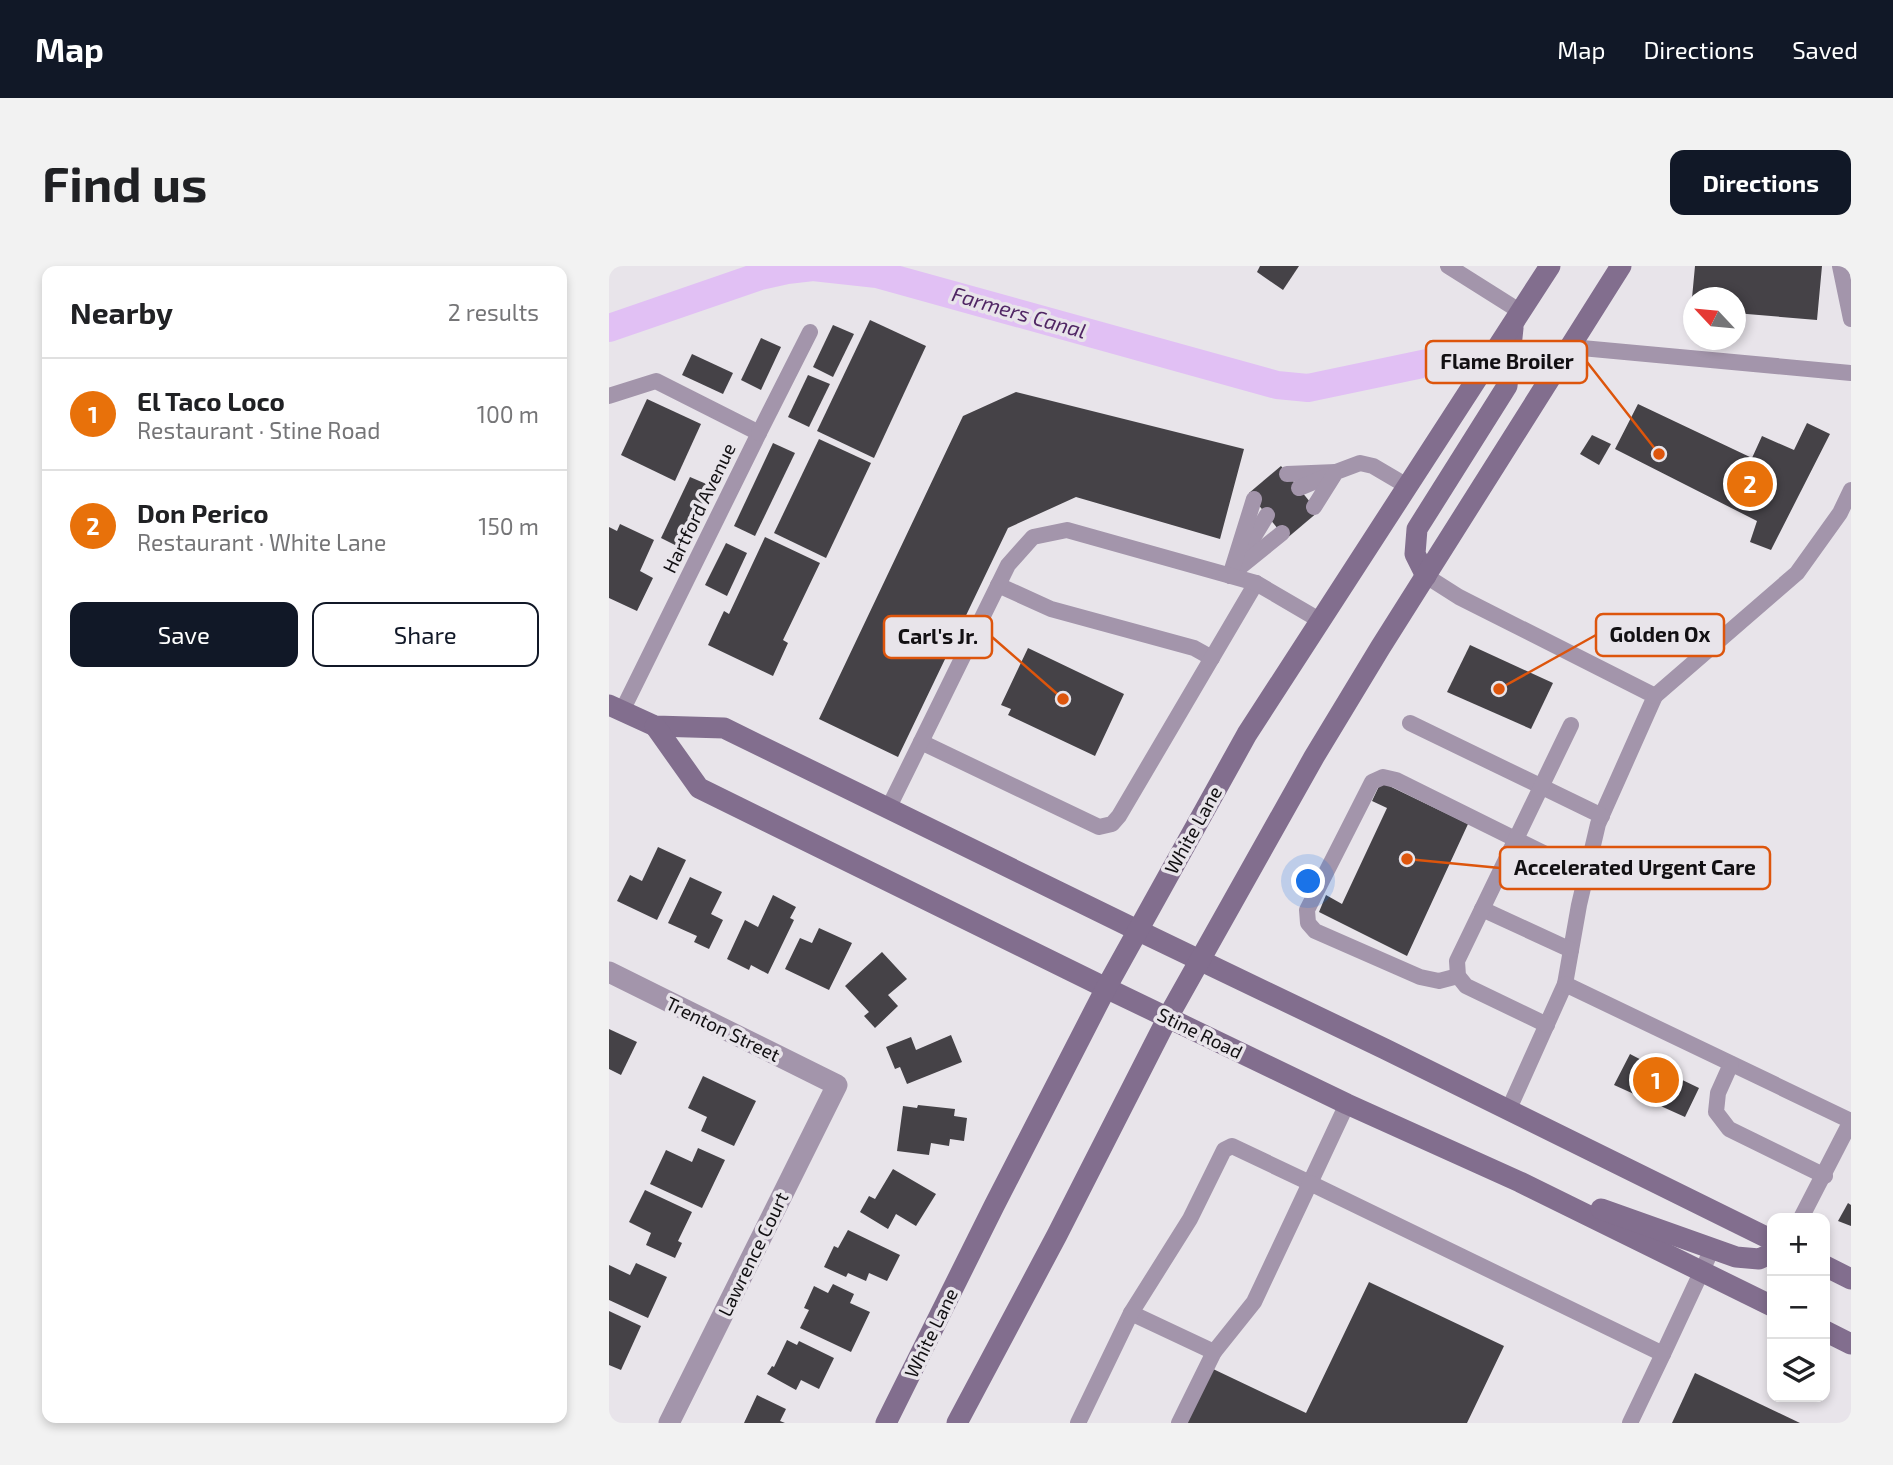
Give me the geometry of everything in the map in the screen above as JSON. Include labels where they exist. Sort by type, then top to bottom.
[{"type":"main road","name":"White Lane","points":[[886,1423],[1106,988],[1247,734],[1550,266]]},
{"type":"main road","points":[[957,1423],[1057,1236],[1168,1017],[1314,757],[1621,266]]},
{"type":"main road","points":[[1426,576],[1415,554],[1417,529],[1507,386],[1517,317]]},
{"type":"main road","points":[[615,708],[655,726],[724,728],[1767,1238]]},
{"type":"main road","name":"Stine Road","points":[[655,726],[699,788],[1106,988],[1347,1104],[1520,1182],[1767,1304]]},
{"type":"main road","points":[[1520,1182],[1736,1257],[1759,1259],[1767,1255]]},
{"type":"main road","points":[[1830,1268],[1851,1279]]},
{"type":"main road","points":[[1830,1334],[1851,1344]]},
{"type":"main road","points":[[903,1423],[928,1338]]},
{"type":"street","name":"Trenton Street","points":[[609,972],[837,1086]]},
{"type":"street","name":"Lawrence Court","points":[[669,1423],[837,1086]]},
{"type":"lane","points":[[1448,266],[1517,317]]},
{"type":"lane","points":[[1839,266],[1851,318]]},
{"type":"lane","points":[[759,433],[810,332]]},
{"type":"lane","points":[[1571,346],[1851,373]]},
{"type":"lane","name":"Hartford Avenue","points":[[609,396],[656,381],[759,433],[615,708]]},
{"type":"lane","points":[[1299,488],[1360,463],[1373,466],[1407,486]]},
{"type":"lane","points":[[1287,474],[1336,472]]},
{"type":"lane","points":[[1314,507],[1336,472]]},
{"type":"lane","points":[[1508,1111],[1565,984],[1586,874],[1602,816],[1655,696],[1797,573],[1840,513],[1851,490]]},
{"type":"lane","points":[[1230,576],[1254,499]]},
{"type":"lane","points":[[1230,576],[1267,515]]},
{"type":"lane","points":[[888,809],[1008,565],[1033,537],[1067,530],[1256,583],[1321,621]]},
{"type":"lane","points":[[1230,576],[1282,533]]},
{"type":"lane","points":[[1426,576],[1459,597],[1655,696]]},
{"type":"lane","points":[[921,742],[1099,827],[1112,824],[1256,583]]},
{"type":"lane","points":[[998,585],[1051,609],[1194,649],[1212,658]]},
{"type":"lane","points":[[1410,723],[1602,816]]},
{"type":"lane","points":[[1547,1025],[1466,986],[1458,976],[1457,961],[1571,726]]},
{"type":"lane","points":[[1458,976],[1439,981],[1420,977],[1315,931],[1308,923],[1307,910],[1372,782],[1383,777],[1396,780],[1586,874]]},
{"type":"lane","points":[[1482,909],[1571,950]]},
{"type":"lane","points":[[1565,984],[1851,1121],[1804,1213]]},
{"type":"lane","points":[[1731,1064],[1718,1093],[1716,1112],[1729,1129],[1825,1176]]},
{"type":"lane","points":[[1179,1423],[1214,1352],[1254,1302],[1347,1104]]},
{"type":"lane","points":[[1078,1423],[1131,1313],[1190,1219],[1227,1146],[1310,1183],[1663,1353]]},
{"type":"lane","points":[[1630,1423],[1713,1247]]},
{"type":"lane","points":[[1131,1313],[1214,1352]]},
{"type":"building","points":[[1260,266],[1299,266],[1283,290],[1257,272]]},
{"type":"building","points":[[1695,266],[1822,266],[1817,320],[1746,314],[1746,287],[1693,287]]},
{"type":"building","points":[[870,320],[926,346],[874,458],[817,431]]},
{"type":"building","points":[[833,325],[854,334],[833,377],[813,367]]},
{"type":"building","points":[[761,338],[781,347],[761,390],[741,380]]},
{"type":"building","points":[[692,354],[733,373],[723,394],[682,375]]},
{"type":"building","points":[[808,375],[830,384],[809,427],[788,417]]},
{"type":"building","points":[[1016,392],[1244,449],[1220,539],[1076,497],[1008,528],[898,757],[819,719],[963,416]]},
{"type":"building","points":[[647,399],[701,424],[675,481],[621,455]]},
{"type":"building","points":[[1638,404],[1752,458],[1762,436],[1794,450],[1807,423],[1830,434],[1771,550],[1750,542],[1757,521],[1615,449]]},
{"type":"building","points":[[1592,435],[1611,444],[1599,465],[1580,454]]},
{"type":"building","points":[[819,439],[871,463],[826,558],[774,533]]},
{"type":"building","points":[[773,443],[795,453],[755,536],[734,526]]},
{"type":"building","points":[[1281,466],[1318,512],[1286,539],[1249,493]]},
{"type":"building","points":[[690,477],[711,486],[681,548],[661,538]]},
{"type":"building","points":[[620,524],[654,540],[640,571],[653,578],[637,611],[609,598],[609,527],[617,531]]},
{"type":"building","points":[[765,537],[820,563],[783,640],[788,643],[773,676],[708,645],[724,611],[729,614]]},
{"type":"building","points":[[726,543],[747,553],[727,596],[705,585]]},
{"type":"building","points":[[1470,645],[1553,683],[1531,729],[1447,692]]},
{"type":"building","points":[[1028,648],[1124,694],[1095,756],[1008,715],[1011,709],[1001,705]]},
{"type":"building","points":[[1381,782],[1468,824],[1407,956],[1319,912],[1326,895],[1342,904],[1387,808],[1372,801]]},
{"type":"building","points":[[658,847],[686,860],[657,920],[617,901],[630,875],[642,881]]},
{"type":"building","points":[[690,877],[722,892],[711,914],[723,920],[709,949],[694,942],[697,936],[668,923]]},
{"type":"building","points":[[773,895],[796,907],[790,918],[794,920],[768,974],[751,965],[749,970],[727,959],[745,920],[758,927]]},
{"type":"building","points":[[819,928],[852,943],[829,990],[785,969],[800,938],[812,943]]},
{"type":"building","points":[[882,952],[907,979],[888,995],[898,1006],[875,1028],[864,1016],[869,1012],[845,986]]},
{"type":"building","points":[[609,1029],[637,1042],[621,1075],[609,1069]]},
{"type":"building","points":[[951,1035],[962,1062],[907,1084],[900,1067],[895,1069],[886,1047],[911,1037],[916,1050]]},
{"type":"building","points":[[1630,1054],[1653,1066],[1656,1059],[1676,1067],[1672,1075],[1699,1088],[1685,1117],[1614,1085]]},
{"type":"building","points":[[703,1076],[756,1101],[734,1146],[701,1131],[707,1117],[688,1108]]},
{"type":"building","points":[[918,1105],[955,1109],[954,1116],[967,1118],[964,1141],[950,1139],[949,1146],[931,1143],[929,1155],[897,1151],[903,1106],[917,1108]]},
{"type":"building","points":[[698,1148],[725,1160],[702,1208],[650,1184],[666,1150],[692,1162]]},
{"type":"building","points":[[893,1169],[936,1194],[916,1226],[896,1214],[888,1229],[860,1212],[869,1196],[875,1199]]},
{"type":"building","points":[[645,1190],[692,1212],[678,1241],[682,1243],[675,1258],[646,1245],[651,1233],[629,1222]]},
{"type":"building","points":[[1848,1203],[1851,1205],[1851,1226],[1838,1221]]},
{"type":"building","points":[[848,1230],[900,1255],[887,1281],[869,1273],[866,1281],[848,1273],[846,1277],[824,1267],[834,1246],[838,1248]]},
{"type":"building","points":[[636,1263],[667,1277],[648,1318],[609,1300],[609,1265],[630,1275]]},
{"type":"building","points":[[1369,1282],[1504,1346],[1467,1423],[1185,1423],[1211,1368],[1306,1413]]},
{"type":"building","points":[[833,1284],[854,1294],[850,1303],[870,1312],[851,1352],[800,1328],[809,1310],[804,1308],[814,1286],[828,1293]]},
{"type":"building","points":[[609,1311],[641,1326],[621,1370],[609,1365]]},
{"type":"building","points":[[787,1340],[797,1345],[799,1341],[834,1358],[819,1389],[801,1380],[796,1390],[767,1374],[772,1366],[774,1367]]},
{"type":"building","points":[[1695,1373],[1800,1423],[1672,1423]]},
{"type":"building","points":[[757,1395],[786,1409],[780,1421],[785,1423],[744,1423]]},
{"type":"waterway","name":"Farmers Canal","points":[[609,328],[760,276],[813,267],[877,274],[1277,385],[1308,388],[1432,362]]},
{"type":"place","name":"Flame Broiler","points":[[1659,454]]},
{"type":"place","name":"Don Perico","points":[[1750,484]]},
{"type":"place","name":"Golden Ox","points":[[1499,689]]},
{"type":"place","name":"Carl's Jr.","points":[[1063,699]]},
{"type":"place","name":"Accelerated Urgent Care","points":[[1407,859]]},
{"type":"place","name":"El Taco Loco","points":[[1656,1080]]}]
